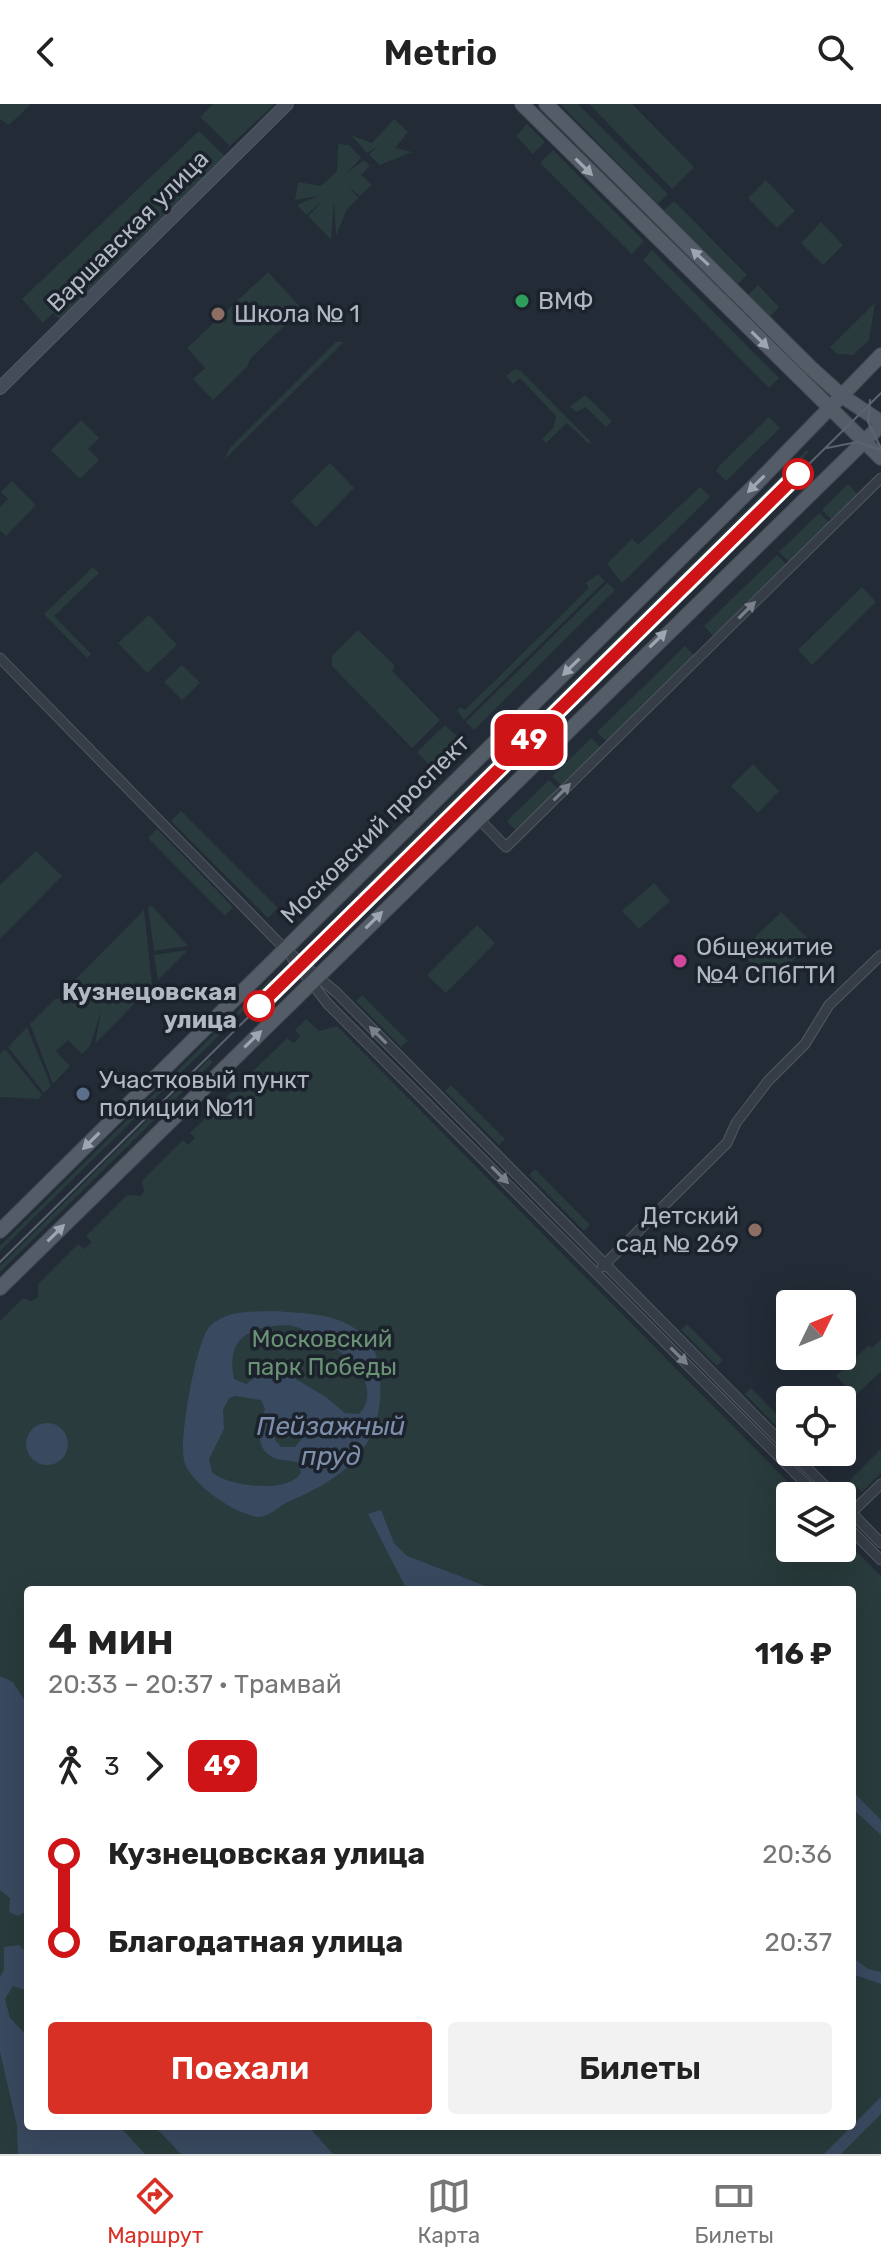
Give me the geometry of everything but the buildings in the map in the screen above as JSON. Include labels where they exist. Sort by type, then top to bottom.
[{"type":"main road","points":[[522,104],[881,458]]},
{"type":"main road","points":[[0,1288],[881,423],[842,396],[546,104]]},
{"type":"main road","name":"Московский проспект","points":[[0,1231],[831,409],[881,355]]},
{"type":"street","name":"Варшавская улица","points":[[0,388],[287,104]]},
{"type":"street","points":[[477,817],[506,847],[881,478]]},
{"type":"street","points":[[0,658],[596,1273],[804,1482]]},
{"type":"street","points":[[596,1273],[727,1143],[745,1110],[805,1044],[829,1005],[881,955]]},
{"type":"street","points":[[314,980],[776,1436]]},
{"type":"street","points":[[806,1466],[821,1482]]},
{"type":"street","points":[[856,1509],[881,1484]]},
{"type":"street","points":[[856,1517],[881,1543]]},
{"type":"street","points":[[856,1535],[881,1560]]},
{"type":"green space","points":[[0,104],[31,104],[9,125],[0,119]]},
{"type":"green space","points":[[213,104],[275,104],[230,146],[200,117]]},
{"type":"green space","points":[[560,104],[578,104],[668,194],[658,204]]},
{"type":"green space","points":[[589,104],[632,104],[694,167],[672,189]]},
{"type":"green space","points":[[394,119],[408,132],[395,148],[412,152],[380,165],[369,155],[376,147],[367,153],[351,135],[372,143]]},
{"type":"green space","points":[[527,124],[545,142],[533,154],[516,136]]},
{"type":"green space","points":[[199,131],[227,158],[62,321],[53,313],[43,323],[22,299]]},
{"type":"green space","points":[[338,144],[349,145],[361,158],[347,173],[364,160],[370,166],[361,175],[372,185],[360,196],[348,187],[359,198],[347,209],[336,236],[334,202],[331,240],[308,216],[323,201],[306,215],[297,205],[318,196],[295,200],[298,182],[321,186],[337,171]]},
{"type":"green space","points":[[553,150],[644,241],[632,254],[540,163]]},
{"type":"green space","points":[[766,180],[795,211],[777,228],[748,198]]},
{"type":"green space","points":[[674,201],[747,275],[738,284],[664,210]]},
{"type":"green space","points":[[821,222],[843,245],[823,265],[801,243]]},
{"type":"green space","points":[[652,250],[779,378],[769,388],[643,260]]},
{"type":"green space","points":[[268,272],[302,309],[213,400],[193,379],[205,368],[187,348]]},
{"type":"green space","points":[[758,285],[779,307],[770,317],[748,295]]},
{"type":"green space","points":[[875,303],[869,340],[853,355],[837,354],[830,347]]},
{"type":"green space","points":[[336,342],[344,342],[223,461],[230,448]]},
{"type":"green space","points":[[515,369],[521,371],[591,442],[589,444],[567,423],[546,443],[542,439],[553,428],[556,416],[520,378],[513,384],[506,376]]},
{"type":"green space","points":[[585,395],[612,421],[606,427],[586,407],[577,412],[570,407]]},
{"type":"green space","points":[[769,417],[780,428],[726,481],[716,471],[720,465]]},
{"type":"green space","points":[[81,420],[99,438],[88,449],[99,460],[80,479],[51,450]]},
{"type":"green space","points":[[807,450],[809,452],[360,896],[357,894]]},
{"type":"green space","points":[[330,463],[354,488],[316,527],[291,501]]},
{"type":"green space","points":[[12,481],[36,505],[6,536],[0,531],[0,507],[8,499],[1,492]]},
{"type":"green space","points":[[848,484],[857,494],[831,519],[822,510]]},
{"type":"green space","points":[[700,487],[710,497],[622,583],[607,564],[632,539],[638,545]]},
{"type":"green space","points":[[766,509],[769,513],[331,946],[327,942]]},
{"type":"green space","points":[[819,513],[829,522],[789,562],[779,552]]},
{"type":"green space","points":[[777,555],[786,564],[713,636],[704,626]]},
{"type":"green space","points":[[93,567],[99,573],[54,616],[91,654],[87,658],[44,614]]},
{"type":"green space","points":[[598,574],[605,581],[464,720],[457,711],[460,707],[465,710],[589,588],[586,583]]},
{"type":"green space","points":[[607,583],[615,590],[474,730],[466,722]]},
{"type":"green space","points":[[862,587],[876,602],[812,665],[798,650]]},
{"type":"green space","points":[[149,615],[177,645],[147,673],[118,643]]},
{"type":"green space","points":[[358,630],[395,666],[392,671],[440,720],[412,748],[332,666],[332,656]]},
{"type":"green space","points":[[685,646],[694,655],[606,741],[597,732]]},
{"type":"green space","points":[[182,665],[200,683],[182,700],[164,682]]},
{"type":"green space","points":[[445,725],[462,741],[433,769],[417,752]]},
{"type":"green space","points":[[591,738],[600,747],[561,785],[552,777]]},
{"type":"green space","points":[[753,764],[779,791],[758,813],[731,786]]},
{"type":"green space","points":[[549,780],[558,789],[515,830],[507,821]]},
{"type":"green space","points":[[181,811],[278,908],[268,918],[171,821]]},
{"type":"green space","points":[[157,829],[233,907],[225,916],[148,838]]},
{"type":"green space","points":[[36,851],[62,876],[0,939],[0,885]]},
{"type":"green space","points":[[654,883],[670,901],[639,929],[622,911]]},
{"type":"green space","points":[[152,906],[188,946],[154,951],[148,907]]},
{"type":"green space","points":[[144,910],[152,985],[138,999],[120,993],[119,996],[136,1002],[95,1044],[101,1012],[90,1046],[82,1054],[68,1040],[56,1051],[70,1066],[53,1084],[30,1024],[55,999],[87,996],[61,994]]},
{"type":"green space","points":[[781,912],[811,942],[771,983],[740,952]]},
{"type":"green space","points":[[477,925],[495,943],[446,993],[427,975]]},
{"type":"green space","points":[[187,951],[158,980],[154,955]]},
{"type":"green space","points":[[270,979],[273,982],[0,1251],[0,1246]]},
{"type":"green space","points":[[362,995],[408,1041],[401,1047],[356,1001]]},
{"type":"green space","name":"Московский парк Победы","points":[[306,1019],[319,1031],[337,1026],[788,1482],[776,1482],[776,1562],[856,1562],[856,1551],[881,1576],[881,2154],[0,2154],[0,1321],[23,1298],[31,1301],[38,1297],[38,1284],[78,1244],[84,1249],[92,1242],[86,1236],[127,1195],[141,1196],[144,1191],[142,1181],[183,1140],[188,1145],[195,1138],[190,1133],[232,1092],[245,1092],[249,1086],[246,1078],[287,1038],[294,1043],[300,1036],[295,1030]]},
{"type":"green space","points":[[27,1027],[51,1086],[44,1093],[8,1047]]},
{"type":"green space","points":[[5,1049],[42,1095],[38,1099],[0,1097],[0,1054]]},
{"type":"green space","points":[[209,1059],[213,1062],[0,1272],[0,1266]]},
{"type":"green space","points":[[451,1085],[505,1139],[499,1145],[445,1091]]},
{"type":"green space","points":[[535,1169],[590,1225],[584,1231],[529,1175]]},
{"type":"green space","points":[[687,1324],[723,1360],[717,1366],[681,1330]]},
{"type":"green space","points":[[881,1340],[881,1371],[856,1395],[856,1386],[846,1386],[836,1376],[842,1370],[856,1370],[856,1357],[869,1345],[872,1348]]},
{"type":"green space","points":[[751,1388],[776,1414],[776,1426],[745,1394]]},
{"type":"green space","points":[[881,1449],[881,1473],[862,1492],[856,1482],[850,1480]]},
{"type":"water","name":"Пейзажный пруд","points":[[275,1311],[330,1318],[362,1334],[372,1346],[378,1361],[380,1402],[369,1440],[345,1469],[310,1492],[258,1517],[227,1505],[197,1481],[185,1464],[184,1437],[194,1371],[210,1326],[233,1314]],"holes":[[[289,1325],[318,1337],[360,1372],[366,1386],[367,1400],[359,1414],[345,1413],[326,1397],[272,1365],[246,1384],[234,1379],[234,1353],[244,1336],[264,1328]],[[236,1396],[261,1400],[265,1409],[260,1442],[267,1453],[275,1458],[297,1462],[301,1472],[295,1479],[284,1484],[258,1486],[230,1481],[212,1472],[209,1459],[224,1429],[223,1410],[229,1398]],[[283,1421],[293,1421],[302,1431],[301,1440],[295,1447],[281,1447],[275,1440],[274,1431]]]},
{"type":"water","points":[[47,1423],[62,1429],[68,1444],[62,1459],[47,1465],[32,1459],[26,1444],[32,1429]]},
{"type":"water","points":[[381,1510],[394,1543],[407,1556],[486,1586],[405,1586],[368,1514]]},
{"type":"water","points":[[0,1676],[13,1682],[24,1700],[24,1912],[18,1916],[9,1912],[10,1898],[0,1890]]},
{"type":"water","points":[[856,1795],[881,1820],[881,1835],[856,1812]]},
{"type":"water","points":[[19,1945],[24,1950],[24,1990],[13,1986],[5,1999],[10,2018],[24,2033],[24,2130],[123,2130],[145,2154],[18,2154],[17,2126],[0,2052],[0,1977],[4,1970],[4,1947]]},
{"type":"water","points":[[856,1960],[868,1969],[881,1972],[881,1984],[856,1975]]},
{"type":"water","points":[[881,2097],[881,2114],[841,2154],[824,2154],[848,2130],[856,2130],[856,2122]]},
{"type":"water","points":[[158,2130],[312,2130],[333,2154],[181,2154]]},
{"type":"tram line","points":[[0,1262],[881,393]]},
{"type":"tram line","points":[[870,400],[868,422],[881,448]]},
{"type":"tram line","points":[[827,448],[857,442],[881,450]]},
{"type":"tram line","name":"49","points":[[259,1006],[798,474]]},
{"type":"place","name":"ВМФ","points":[[522,301]]},
{"type":"place","name":"Школа № 1","points":[[218,314]]},
{"type":"place","name":"Общежитие №4 СПбГТИ","points":[[680,961]]},
{"type":"place","name":"Кузнецовская улица","points":[[259,1006]]},
{"type":"place","name":"Участковый пункт полиции №11","points":[[83,1094]]},
{"type":"place","name":"Детский сад № 269","points":[[755,1230]]}]
